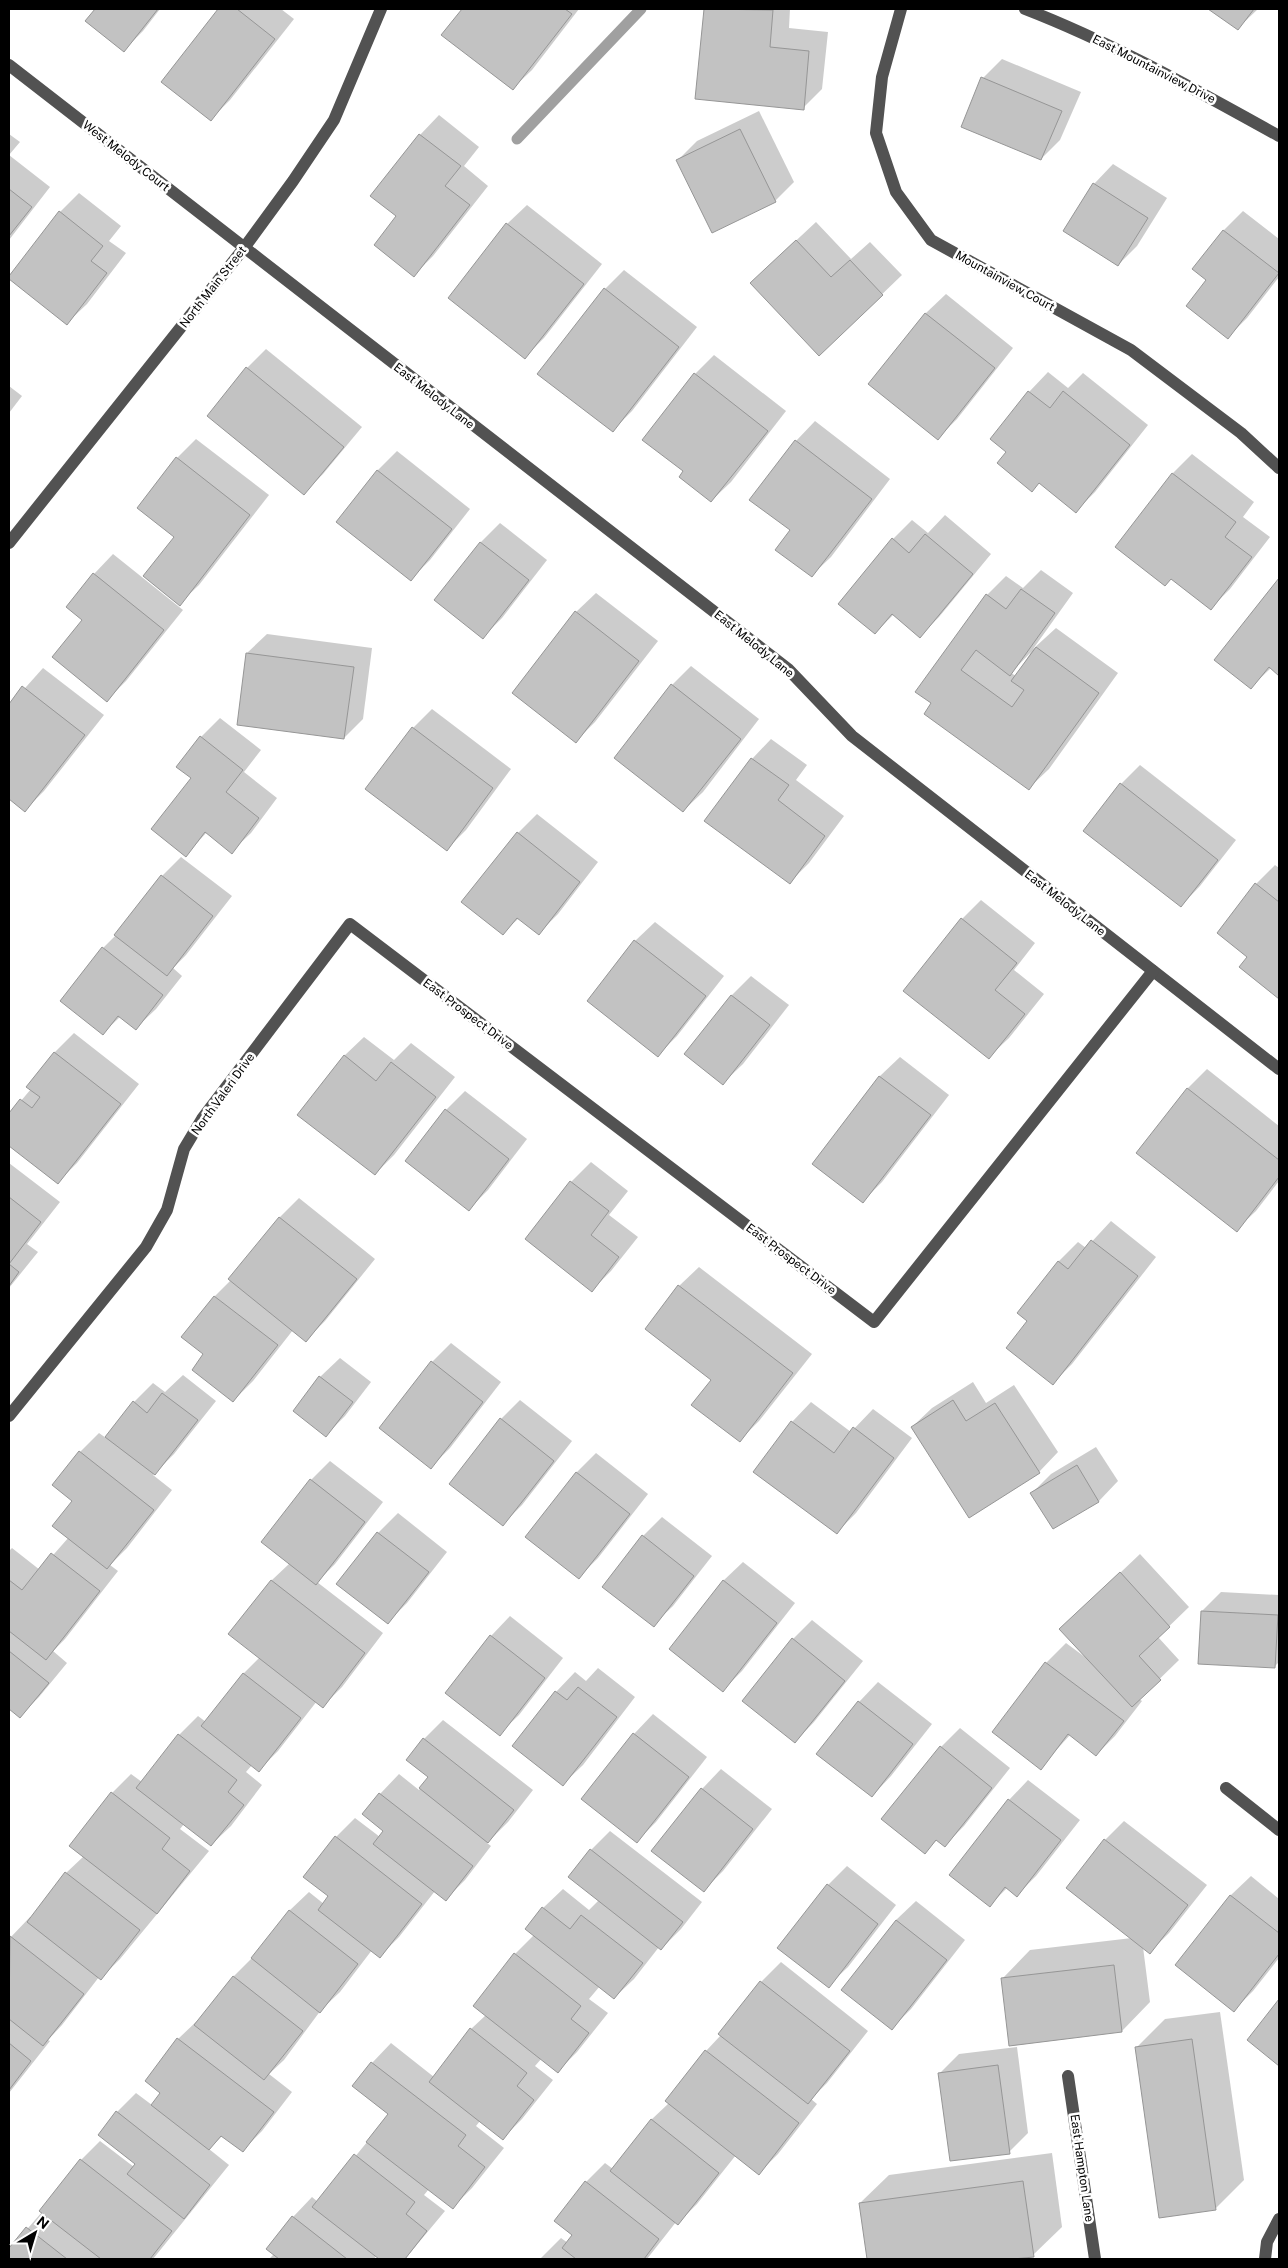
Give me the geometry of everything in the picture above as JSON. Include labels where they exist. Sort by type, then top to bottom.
[{"type":"street","name":"North Main Street","points":[[9,543],[244,248],[293,181],[334,120],[381,9]]},
{"type":"street","name":"Mountainview Court","points":[[901,9],[882,77],[876,134],[896,192],[931,240],[1130,350],[1241,433],[1279,468]]},
{"type":"street","name":"East Mountainview Drive","points":[[1025,9],[1063,23],[1180,81],[1279,136]]},
{"type":"street","name":"West Melody Court","points":[[9,65],[244,248]]},
{"type":"street","name":"East Melody Lane","points":[[244,248],[788,669],[852,736],[1279,1069]]},
{"type":"street","name":"East Prospect Drive","points":[[350,924],[874,1322],[1153,971]]},
{"type":"street","name":"North Valeri Drive","points":[[9,1416],[146,1247],[167,1210],[184,1149],[202,1120],[350,924]]},
{"type":"street","points":[[1226,1788],[1279,1830]]},
{"type":"street","name":"East Hampton Lane","points":[[1068,2076],[1095,2259]]},
{"type":"street","points":[[1266,2259],[1267,2242],[1279,2219]]},
{"type":"building","points":[[95,9],[158,9],[124,52],[85,21]]},
{"type":"building","points":[[218,9],[237,9],[275,39],[211,121],[161,82]]},
{"type":"building","points":[[462,9],[565,9],[572,14],[513,90],[441,35]]},
{"type":"building","points":[[704,9],[773,10],[770,47],[809,51],[804,110],[695,99]]},
{"type":"building","points":[[1208,9],[1254,9],[1238,30]]},
{"type":"building","points":[[981,77],[1062,111],[1041,160],[961,127]]},
{"type":"building","points":[[740,129],[776,202],[712,233],[676,160]]},
{"type":"building","points":[[419,134],[461,166],[445,186],[470,205],[414,277],[374,245],[396,216],[370,196]]},
{"type":"building","points":[[1093,183],[1148,218],[1118,266],[1063,231]]},
{"type":"building","points":[[9,189],[32,207],[9,236]]},
{"type":"building","points":[[59,211],[103,246],[91,261],[107,273],[67,325],[9,279],[9,276]]},
{"type":"building","points":[[506,223],[584,284],[525,359],[448,298]]},
{"type":"building","points":[[1223,230],[1279,273],[1228,339],[1186,306],[1206,280],[1192,269]]},
{"type":"building","points":[[796,240],[831,277],[850,260],[883,295],[819,356],[750,283]]},
{"type":"building","points":[[604,288],[679,347],[613,432],[537,374]]},
{"type":"building","points":[[925,313],[995,368],[938,440],[868,384]]},
{"type":"building","points":[[246,367],[344,447],[304,495],[207,416]]},
{"type":"building","points":[[694,373],[768,431],[711,502],[679,477],[683,471],[642,440]]},
{"type":"building","points":[[1028,391],[1050,408],[1063,391],[1130,445],[1076,513],[1039,483],[1032,492],[997,463],[1006,452],[990,439]]},
{"type":"building","points":[[795,440],[872,499],[812,577],[775,550],[790,530],[749,500]]},
{"type":"building","points":[[176,457],[250,515],[180,606],[143,576],[174,537],[137,508]]},
{"type":"building","points":[[377,470],[452,529],[411,581],[336,522]]},
{"type":"building","points":[[1172,473],[1236,522],[1225,537],[1252,557],[1211,610],[1171,579],[1165,586],[1115,547]]},
{"type":"building","points":[[925,534],[973,574],[920,638],[892,614],[875,634],[838,604],[892,538],[909,553]]},
{"type":"building","points":[[480,542],[529,580],[483,639],[434,600]]},
{"type":"building","points":[[93,573],[164,630],[107,702],[52,657],[82,620],[66,607]]},
{"type":"building","points":[[1279,578],[1279,676],[1269,667],[1251,689],[1214,660]]},
{"type":"building","points":[[1021,589],[1055,613],[1010,676],[976,650],[961,670],[1012,707],[1024,690],[1011,681],[1036,647],[1099,693],[1029,790],[924,714],[931,703],[915,692],[986,594],[1006,609]]},
{"type":"building","points":[[575,611],[639,661],[576,743],[512,693]]},
{"type":"building","points":[[246,653],[354,667],[344,739],[237,725]]},
{"type":"building","points":[[671,684],[741,739],[683,812],[614,758]]},
{"type":"building","points":[[22,686],[85,735],[25,812],[9,799],[9,704]]},
{"type":"building","points":[[412,727],[493,788],[447,851],[365,789]]},
{"type":"building","points":[[200,736],[243,770],[226,792],[259,818],[232,854],[205,832],[186,857],[151,829],[191,778],[176,767]]},
{"type":"building","points":[[751,758],[789,785],[778,800],[825,836],[790,884],[704,821]]},
{"type":"building","points":[[1120,783],[1218,860],[1181,907],[1083,831]]},
{"type":"building","points":[[517,832],[580,882],[539,935],[517,918],[503,935],[461,902]]},
{"type":"building","points":[[161,875],[213,916],[167,976],[114,935]]},
{"type":"building","points":[[1255,883],[1279,902],[1279,999],[1239,967],[1247,957],[1217,933]]},
{"type":"building","points":[[961,918],[1017,963],[995,990],[1025,1014],[989,1059],[903,991]]},
{"type":"building","points":[[634,940],[706,996],[658,1057],[587,1001]]},
{"type":"building","points":[[102,947],[163,995],[136,1030],[118,1016],[103,1035],[60,1001]]},
{"type":"building","points":[[731,995],[770,1025],[723,1085],[684,1054]]},
{"type":"building","points":[[54,1052],[121,1104],[58,1184],[9,1146],[9,1113],[20,1099],[32,1108],[40,1097],[26,1087]]},
{"type":"building","points":[[344,1055],[376,1081],[391,1062],[436,1097],[375,1175],[297,1115]]},
{"type":"building","points":[[879,1076],[931,1115],[863,1203],[812,1164]]},
{"type":"building","points":[[1187,1088],[1279,1160],[1279,1177],[1237,1232],[1136,1153]]},
{"type":"building","points":[[445,1109],[509,1159],[469,1211],[405,1161]]},
{"type":"building","points":[[570,1181],[609,1211],[591,1235],[619,1257],[592,1292],[525,1239]]},
{"type":"building","points":[[9,1197],[41,1222],[9,1264]]},
{"type":"building","points":[[279,1217],[357,1279],[306,1342],[228,1279]]},
{"type":"building","points":[[1091,1240],[1138,1276],[1053,1385],[1006,1348],[1027,1321],[1017,1313],[1058,1261],[1068,1269]]},
{"type":"building","points":[[9,1264],[19,1272],[9,1286]]},
{"type":"building","points":[[678,1285],[793,1373],[740,1442],[691,1405],[711,1380],[645,1329]]},
{"type":"building","points":[[214,1296],[278,1345],[233,1402],[192,1370],[203,1354],[181,1337]]},
{"type":"building","points":[[431,1361],[483,1402],[431,1469],[379,1428]]},
{"type":"building","points":[[319,1376],[353,1402],[326,1437],[293,1411]]},
{"type":"building","points":[[162,1393],[198,1420],[155,1475],[105,1437],[133,1401],[147,1413]]},
{"type":"building","points":[[953,1400],[966,1421],[995,1403],[1040,1473],[969,1518],[911,1427]]},
{"type":"building","points":[[500,1418],[554,1461],[503,1526],[449,1484]]},
{"type":"building","points":[[791,1421],[834,1453],[853,1427],[894,1458],[837,1534],[753,1472]]},
{"type":"building","points":[[79,1451],[154,1510],[107,1569],[52,1526],[72,1501],[52,1485]]},
{"type":"building","points":[[1077,1465],[1099,1502],[1053,1529],[1030,1493]]},
{"type":"building","points":[[576,1472],[630,1514],[579,1579],[525,1537]]},
{"type":"building","points":[[310,1479],[365,1522],[316,1585],[261,1542]]},
{"type":"building","points":[[377,1532],[429,1572],[388,1624],[336,1584]]},
{"type":"building","points":[[642,1535],[694,1576],[654,1627],[602,1587]]},
{"type":"building","points":[[51,1553],[100,1591],[46,1660],[9,1631],[9,1580],[22,1590]]},
{"type":"building","points":[[1120,1572],[1170,1627],[1139,1656],[1161,1680],[1132,1707],[1059,1629]]},
{"type":"building","points":[[271,1580],[365,1653],[323,1708],[228,1634]]},
{"type":"building","points":[[723,1580],[777,1623],[723,1692],[669,1649]]},
{"type":"building","points":[[1201,1611],[1278,1615],[1275,1668],[1198,1664]]},
{"type":"building","points":[[490,1635],[545,1678],[500,1736],[445,1693]]},
{"type":"building","points":[[792,1638],[845,1681],[795,1743],[742,1701]]},
{"type":"building","points":[[9,1651],[49,1683],[20,1718],[9,1709]]},
{"type":"building","points":[[1045,1662],[1124,1721],[1096,1756],[1068,1734],[1041,1770],[992,1732]]},
{"type":"building","points":[[243,1673],[301,1718],[259,1772],[201,1726]]},
{"type":"building","points":[[578,1687],[617,1717],[563,1786],[512,1746],[555,1691],[567,1700]]},
{"type":"building","points":[[858,1701],[913,1744],[872,1797],[816,1754]]},
{"type":"building","points":[[633,1733],[689,1777],[637,1843],[581,1799]]},
{"type":"building","points":[[178,1734],[237,1780],[228,1792],[244,1805],[211,1846],[136,1788]]},
{"type":"building","points":[[423,1738],[514,1810],[488,1843],[419,1788],[428,1777],[406,1760]]},
{"type":"building","points":[[940,1746],[992,1788],[945,1847],[936,1840],[925,1854],[881,1819]]},
{"type":"building","points":[[701,1788],[753,1829],[704,1892],[651,1851]]},
{"type":"building","points":[[111,1792],[170,1838],[162,1849],[190,1871],[157,1914],[69,1846]]},
{"type":"building","points":[[379,1793],[473,1866],[446,1901],[373,1844],[383,1831],[362,1814]]},
{"type":"building","points":[[1008,1799],[1061,1840],[1017,1897],[1005,1887],[990,1907],[949,1875]]},
{"type":"building","points":[[335,1836],[422,1904],[380,1958],[318,1910],[328,1896],[303,1877]]},
{"type":"building","points":[[1104,1839],[1188,1905],[1150,1954],[1066,1888]]},
{"type":"building","points":[[590,1849],[683,1922],[661,1950],[568,1877]]},
{"type":"building","points":[[65,1872],[140,1930],[101,1980],[27,1922]]},
{"type":"building","points":[[827,1884],[878,1924],[829,1988],[777,1948]]},
{"type":"building","points":[[1230,1895],[1279,1933],[1279,1954],[1234,2012],[1175,1965]]},
{"type":"building","points":[[542,1907],[570,1929],[581,1915],[643,1963],[614,1999],[525,1929]]},
{"type":"building","points":[[289,1910],[358,1964],[320,2013],[251,1958]]},
{"type":"building","points":[[896,1920],[947,1960],[892,2030],[841,1990]]},
{"type":"building","points":[[10,1936],[84,1994],[43,2046],[9,2019]]},
{"type":"building","points":[[514,1953],[581,2006],[571,2019],[589,2033],[558,2073],[473,2006]]},
{"type":"building","points":[[1114,1965],[1122,2032],[1009,2046],[1001,1978]]},
{"type":"building","points":[[233,1976],[303,2031],[264,2080],[194,2025]]},
{"type":"building","points":[[760,1981],[850,2051],[808,2104],[718,2034]]},
{"type":"building","points":[[1279,1999],[1279,2066],[1247,2040]]},
{"type":"building","points":[[470,2028],[527,2073],[517,2086],[534,2100],[503,2140],[429,2082]]},
{"type":"building","points":[[177,2038],[274,2112],[243,2152],[221,2136],[209,2150],[151,2105],[160,2093],[145,2081]]},
{"type":"building","points":[[1192,2039],[1216,2210],[1159,2218],[1135,2047]]},
{"type":"building","points":[[9,2043],[31,2061],[9,2090]]},
{"type":"building","points":[[705,2050],[799,2123],[759,2175],[665,2101]]},
{"type":"building","points":[[371,2062],[466,2135],[458,2146],[485,2167],[453,2209],[366,2142],[388,2114],[352,2086]]},
{"type":"building","points":[[998,2065],[1010,2154],[950,2161],[938,2073]]},
{"type":"building","points":[[116,2111],[210,2185],[184,2219],[127,2174],[135,2164],[98,2135]]},
{"type":"building","points":[[651,2119],[719,2173],[678,2225],[610,2171]]},
{"type":"building","points":[[354,2154],[415,2202],[406,2214],[427,2231],[405,2259],[379,2259],[312,2207]]},
{"type":"building","points":[[80,2159],[172,2231],[150,2259],[101,2259],[39,2211]]},
{"type":"building","points":[[585,2181],[659,2239],[644,2259],[576,2259],[562,2248],[572,2235],[554,2221]]},
{"type":"building","points":[[1023,2181],[1034,2257],[1013,2259],[867,2259],[859,2203]]},
{"type":"building","points":[[292,2216],[347,2259],[279,2259],[266,2249]]},
{"type":"building","points":[[26,2227],[67,2259],[9,2259],[9,2248]]},
{"type":"waterway","points":[[517,139],[641,9]]}]
